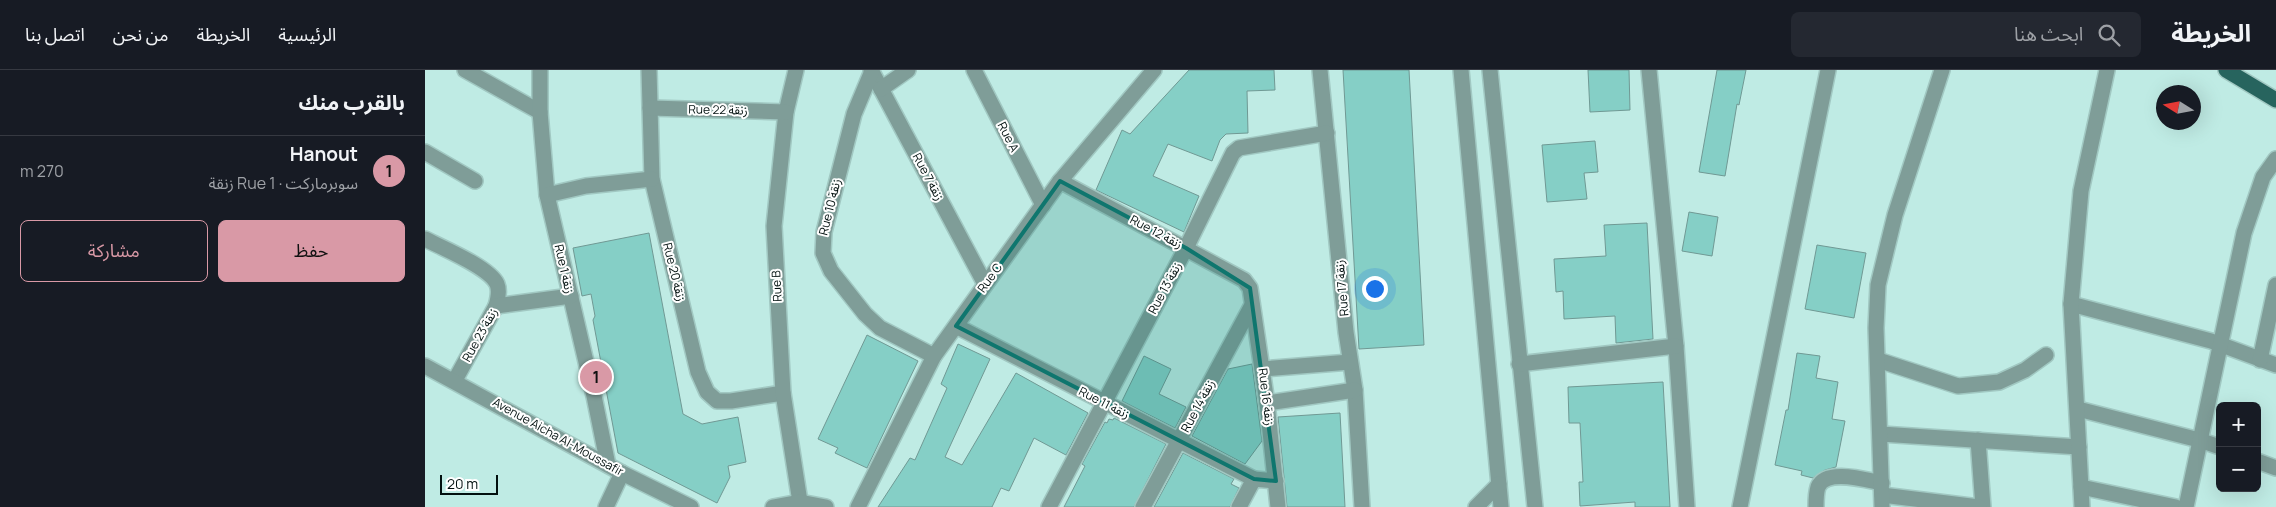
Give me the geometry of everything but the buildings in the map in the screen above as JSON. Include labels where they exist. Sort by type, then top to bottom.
[{"type":"main road","points":[[2226,70],[2276,100]]},
{"type":"street","points":[[465,70],[540,112]]},
{"type":"street","name":"Rue 1 زنقة","points":[[540,70],[540,112],[547,195],[608,465]]},
{"type":"street","name":"Rue 20 زنقة","points":[[649,70],[651,179],[699,372],[707,392],[717,401],[783,394]]},
{"type":"street","name":"Rue B","points":[[795,70],[786,112],[774,226],[783,394],[800,502]]},
{"type":"street","points":[[881,89],[908,70]]},
{"type":"street","name":"Rue A","points":[[974,70],[1043,205]]},
{"type":"street","name":"Rue C","points":[[857,507],[933,356],[1060,181],[1154,70]]},
{"type":"street","name":"Rue 17 زنقة","points":[[1320,70],[1355,390],[1362,507]]},
{"type":"street","points":[[1461,70],[1501,507]]},
{"type":"street","points":[[1490,70],[1535,507]]},
{"type":"street","points":[[1649,70],[1676,346],[1687,507]]},
{"type":"street","points":[[1740,507],[1828,70]]},
{"type":"street","points":[[1882,495],[1878,285],[1895,214],[1942,70]]},
{"type":"street","points":[[2082,507],[2071,304],[2081,191],[2107,70]]},
{"type":"street","name":"Rue 7 زنقة","points":[[872,71],[985,284]]},
{"type":"street","name":"Rue 10 زنقة","points":[[872,71],[853,114],[824,232],[823,253],[831,271],[865,314],[880,328],[933,356]]},
{"type":"street","name":"Rue 22 زنقة","points":[[650,108],[786,112]]},
{"type":"street","name":"Rue 13 زنقة","points":[[1049,507],[1186,248],[1233,153],[1239,148],[1327,133]]},
{"type":"street","points":[[425,152],[475,181]]},
{"type":"street","points":[[2186,507],[2244,233],[2263,177],[2276,159]]},
{"type":"street","points":[[547,195],[586,186],[651,179]]},
{"type":"street","name":"Rue 12 زنقة","points":[[1060,181],[1244,280],[1250,288]]},
{"type":"street","name":"Rue 23 زنقة","points":[[425,239],[486,271],[497,283],[499,294],[496,306],[455,380]]},
{"type":"street","points":[[2260,360],[2276,285]]},
{"type":"street","name":"Rue 16 زنقة","points":[[1250,288],[1267,403],[1279,507]]},
{"type":"street","points":[[496,306],[571,296]]},
{"type":"street","points":[[2071,304],[2221,345],[2276,366]]},
{"type":"street","name":"Rue 14 زنقة","points":[[1143,507],[1252,305]]},
{"type":"street","name":"Rue 11 زنقة","points":[[956,326],[1254,479]]},
{"type":"street","points":[[1519,364],[1676,346]]},
{"type":"street","points":[[1878,360],[1958,386],[1999,382],[2025,370],[2046,355]]},
{"type":"street","points":[[1262,369],[1351,362]]},
{"type":"street","name":"Avenue Aicha Al-Moussafir","points":[[425,366],[455,380],[622,474],[691,507]]},
{"type":"street","points":[[1267,403],[1355,390]]},
{"type":"street","points":[[2078,409],[2216,446]]},
{"type":"street","points":[[1881,434],[2079,447]]},
{"type":"street","points":[[1978,440],[1983,507]]},
{"type":"street","points":[[2261,462],[2276,468]]},
{"type":"street","points":[[606,507],[622,474]]},
{"type":"street","points":[[1816,507],[1818,488],[1829,478],[1840,476],[1882,495],[1979,507]]},
{"type":"street","points":[[1239,507],[1254,479],[1276,481]]},
{"type":"street","points":[[1476,507],[1499,484]]},
{"type":"street","points":[[2081,487],[2176,507]]},
{"type":"street","points":[[773,507],[800,502],[826,507]]},
{"type":"highlighted area","points":[[1060,181],[1186,248],[1250,288],[1276,481],[1254,479],[956,326]]},
{"type":"place","name":"Hanout","points":[[596,377]]}]
